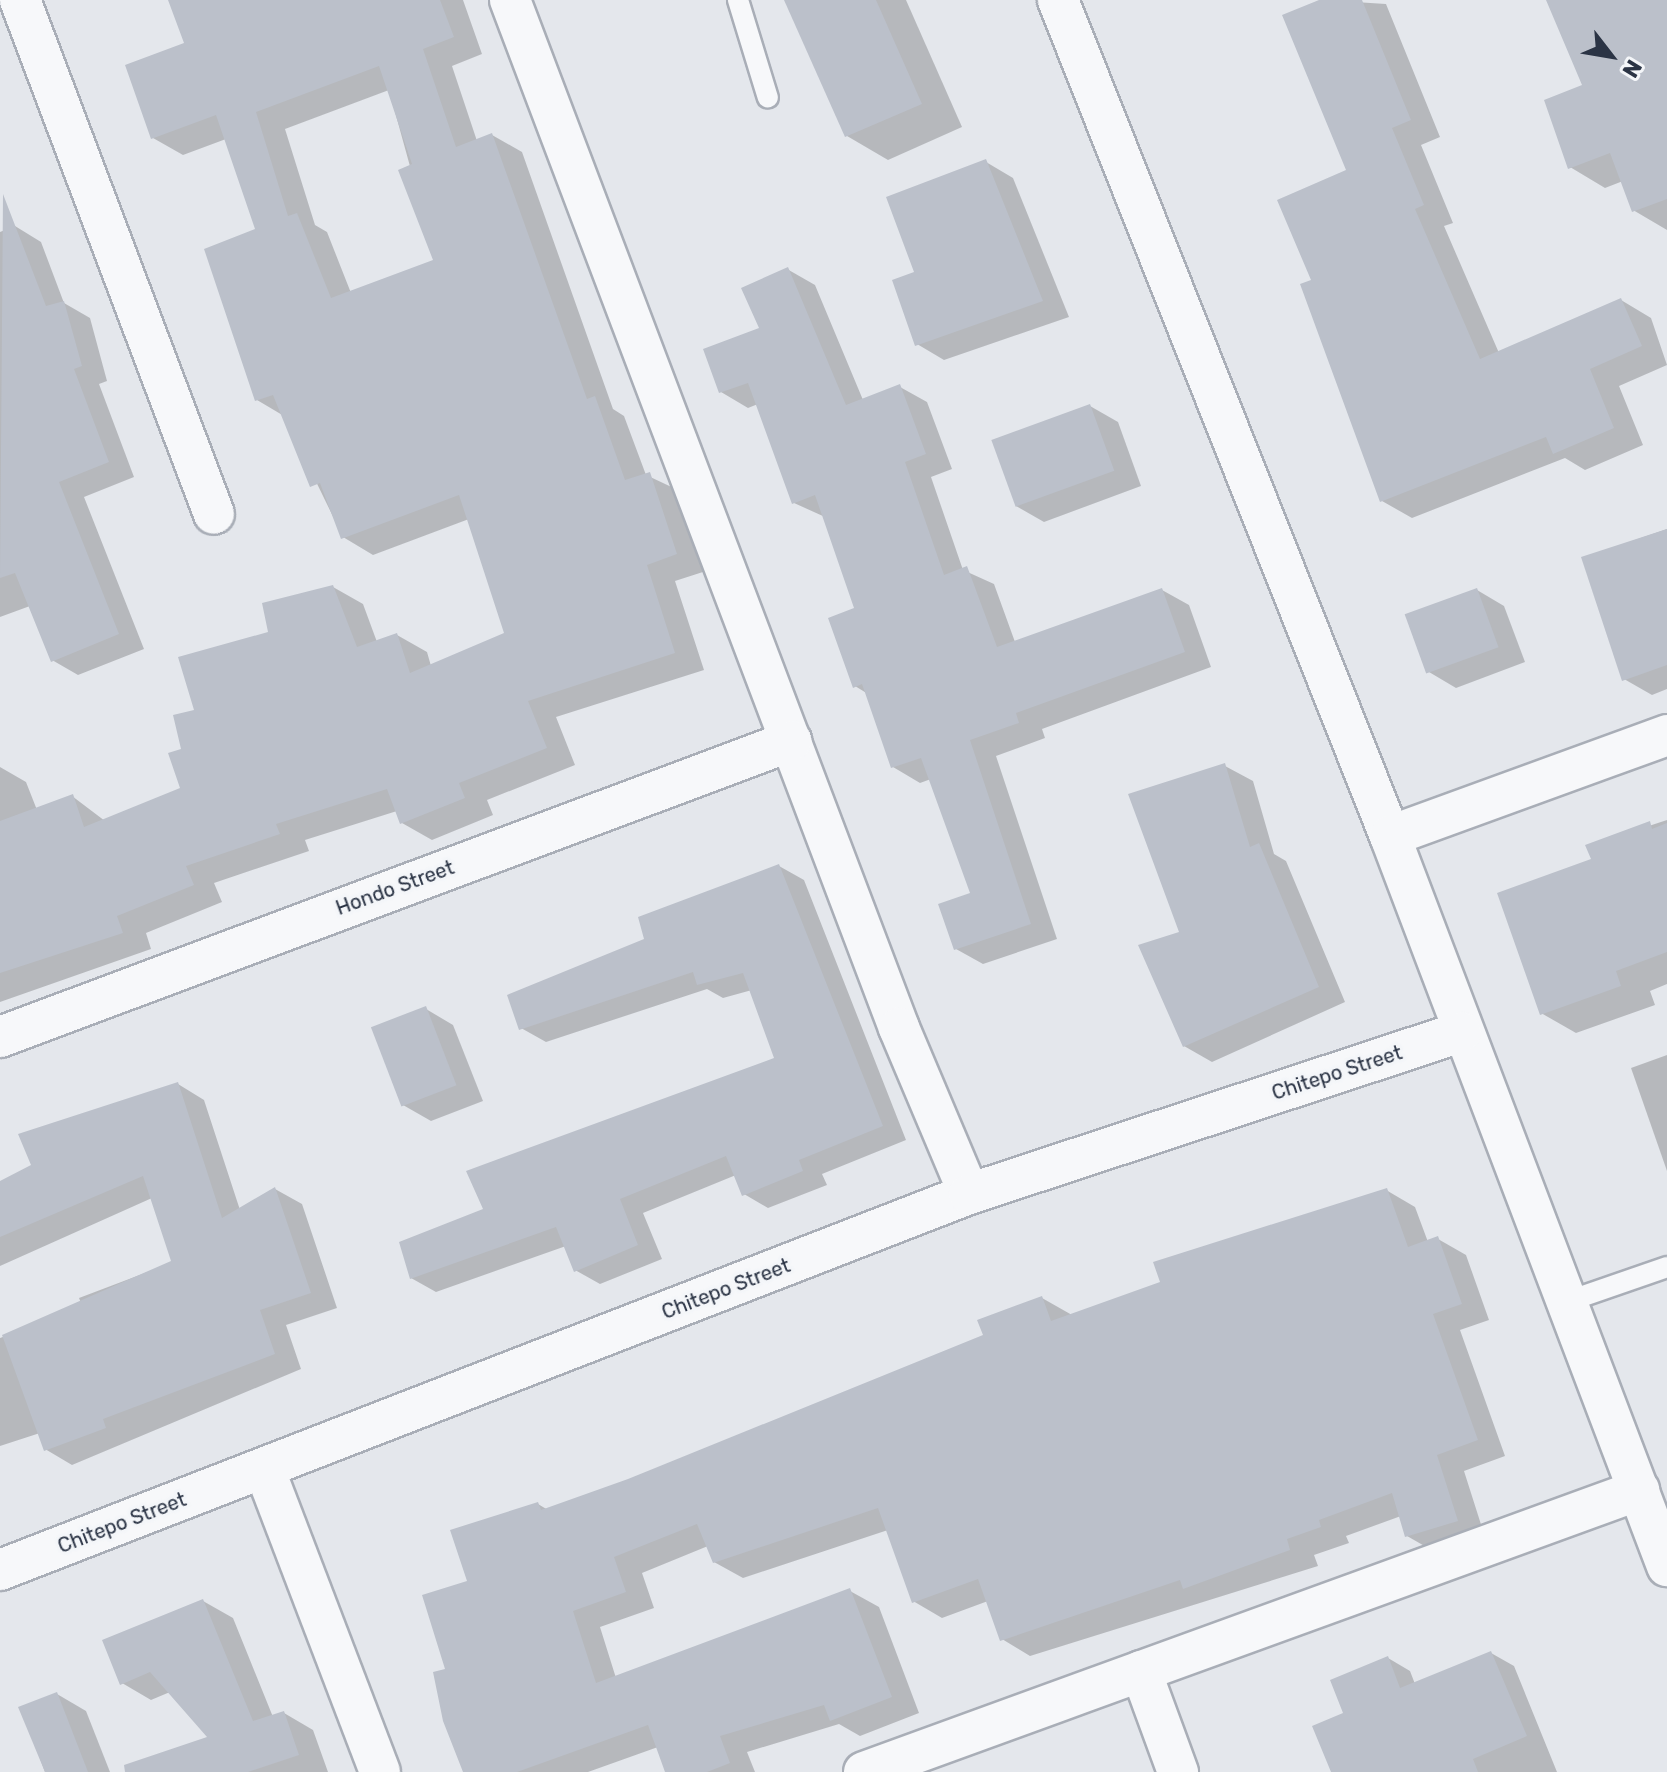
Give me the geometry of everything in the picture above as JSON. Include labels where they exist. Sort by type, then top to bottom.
[{"type":"street","points":[[20,0],[214,514]]},
{"type":"street","points":[[510,0],[791,741],[969,1194]]},
{"type":"street","points":[[1062,1],[1390,836],[1461,1032],[1667,1566]]},
{"type":"street","points":[[1390,836],[1667,735]]},
{"type":"street","name":"Hondo Street","points":[[0,1037],[791,741]]},
{"type":"street","name":"Chitepo Street","points":[[0,1570],[969,1194],[1461,1032]]},
{"type":"street","points":[[264,1468],[380,1772]]},
{"type":"street","points":[[864,1772],[1639,1490]]},
{"type":"street","points":[[1141,1671],[1178,1772]]},
{"type":"lane","points":[[738,0],[768,98]]},
{"type":"lane","points":[[1566,1302],[1667,1267]]},
{"type":"building","points":[[168,0],[440,0],[454,37],[423,49],[456,147],[492,133],[587,399],[595,396],[625,480],[650,472],[677,554],[647,565],[675,653],[528,701],[547,748],[459,783],[465,798],[400,824],[387,789],[276,824],[280,834],[186,866],[194,885],[117,916],[123,933],[0,973],[0,821],[73,794],[84,827],[180,788],[168,753],[181,749],[173,715],[194,710],[178,657],[268,632],[262,603],[333,585],[357,647],[397,633],[410,673],[504,633],[459,495],[341,539],[320,483],[310,487],[273,395],[255,401],[204,249],[255,229],[216,115],[151,139],[125,65],[184,43]],"holes":[[[379,66],[412,164],[398,170],[433,260],[331,298],[297,213],[288,216],[256,112]]]},
{"type":"building","points":[[784,0],[876,0],[922,104],[845,137]]},
{"type":"building","points":[[1319,0],[1362,0],[1411,120],[1392,128],[1424,205],[1415,209],[1480,359],[1621,298],[1642,346],[1590,369],[1614,428],[1553,454],[1546,437],[1380,502],[1300,284],[1311,280],[1277,200],[1346,170],[1282,15]]},
{"type":"building","points":[[1546,0],[1667,0],[1667,199],[1632,212],[1610,153],[1568,169],[1544,100],[1582,85]]},
{"type":"building","points":[[986,159],[1043,301],[915,346],[892,280],[914,272],[886,197]]},
{"type":"building","points":[[3,194],[46,306],[64,301],[82,366],[74,369],[109,462],[59,482],[119,634],[51,662],[15,573],[0,578]]},
{"type":"building","points":[[788,267],[846,405],[900,384],[926,454],[905,462],[944,575],[967,566],[997,647],[1162,588],[1185,652],[1016,713],[1019,723],[970,740],[1031,924],[954,950],[938,904],[970,893],[921,758],[891,768],[862,684],[853,688],[828,618],[854,608],[815,495],[792,504],[748,383],[719,393],[703,349],[759,328],[741,288]]},
{"type":"building","points":[[1090,404],[1114,471],[1016,507],[991,440]]},
{"type":"building","points":[[1667,529],[1667,665],[1622,681],[1581,557]]},
{"type":"building","points":[[1477,588],[1499,647],[1426,674],[1405,614]]},
{"type":"building","points":[[1225,763],[1250,847],[1259,843],[1319,987],[1183,1047],[1138,945],[1179,932],[1128,794]]},
{"type":"building","points":[[1650,821],[1652,829],[1667,823],[1667,952],[1616,971],[1621,986],[1540,1015],[1497,893],[1591,859],[1585,845]]},
{"type":"building","points":[[779,864],[883,1126],[799,1160],[803,1171],[742,1196],[726,1156],[620,1199],[638,1245],[574,1272],[556,1227],[410,1279],[399,1242],[483,1209],[466,1171],[774,1058],[743,973],[697,985],[693,972],[519,1030],[507,995],[644,939],[638,917]]},
{"type":"building","points":[[426,1006],[456,1085],[401,1106],[371,1027]]},
{"type":"building","points":[[178,1082],[222,1218],[275,1187],[311,1293],[260,1310],[275,1354],[103,1419],[106,1428],[44,1451],[2,1335],[171,1261],[143,1176],[0,1237],[0,1181],[31,1165],[18,1134]]},
{"type":"building","points":[[1387,1188],[1408,1247],[1438,1236],[1462,1304],[1433,1314],[1478,1440],[1437,1455],[1458,1521],[1405,1537],[1392,1493],[1319,1520],[1321,1527],[1287,1539],[1290,1550],[1183,1589],[1180,1580],[1000,1641],[978,1579],[912,1603],[878,1508],[713,1563],[697,1524],[614,1557],[626,1592],[573,1611],[596,1683],[850,1588],[892,1697],[830,1721],[824,1705],[720,1736],[730,1763],[707,1772],[665,1772],[648,1725],[517,1772],[463,1772],[443,1721],[433,1672],[445,1669],[422,1595],[467,1581],[450,1530],[538,1502],[541,1510],[628,1479],[983,1335],[977,1320],[1042,1296],[1051,1321],[1160,1282],[1153,1262]]},
{"type":"building","points":[[203,1599],[253,1721],[284,1711],[299,1755],[248,1772],[125,1772],[124,1765],[207,1737],[150,1672],[120,1685],[102,1640]]},
{"type":"building","points":[[1491,1651],[1527,1736],[1473,1759],[1478,1772],[1331,1772],[1312,1726],[1343,1713],[1330,1680],[1388,1656],[1400,1688]]},
{"type":"building","points":[[57,1692],[88,1772],[45,1772],[18,1707]]}]
